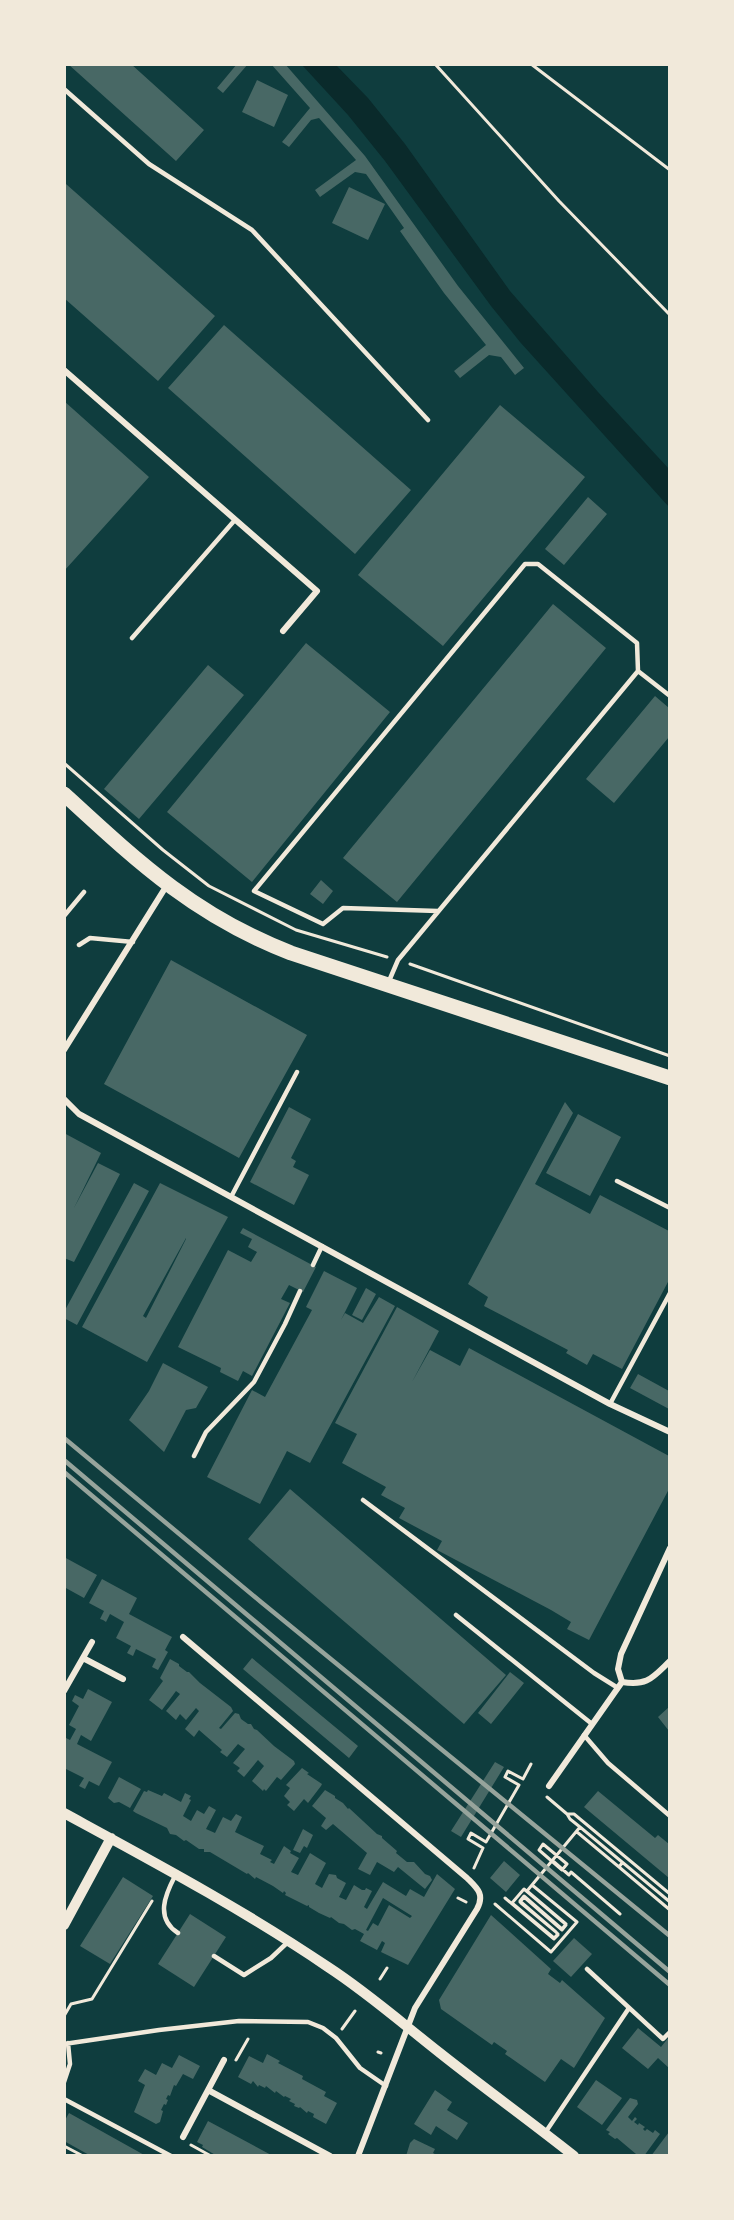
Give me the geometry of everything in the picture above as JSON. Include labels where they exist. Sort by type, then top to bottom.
[{"type":"main road","points":[[64,794],[140,864],[167,885],[232,928],[269,945],[669,1078]]},
{"type":"street","points":[[64,370],[234,521],[317,591],[283,631]]},
{"type":"street","points":[[64,1050],[167,885]]},
{"type":"street","points":[[64,1099],[79,1114],[610,1404],[669,1432]]},
{"type":"street","points":[[549,1786],[620,1685],[618,1669],[621,1654],[667,1557],[669,1548]]},
{"type":"street","points":[[183,1637],[466,1878],[482,1898],[415,2008],[358,2156]]},
{"type":"street","points":[[64,1691],[92,1642]]},
{"type":"street","points":[[83,1658],[123,1679]]},
{"type":"street","points":[[620,1685],[637,1684],[651,1679],[669,1661]]},
{"type":"street","points":[[64,1813],[176,1874],[289,1941],[357,1986],[574,2156]]},
{"type":"street","points":[[64,1925],[111,1838]]},
{"type":"street","points":[[183,2137],[224,2060]]},
{"type":"street","points":[[208,2090],[330,2156]]},
{"type":"lane","points":[[64,89],[149,164],[252,230],[428,420]]},
{"type":"lane","points":[[132,638],[234,521]]},
{"type":"lane","points":[[387,985],[398,960],[638,671],[637,643],[538,564],[525,564],[254,891],[322,924],[343,908],[438,911]]},
{"type":"lane","points":[[638,671],[669,696]]},
{"type":"lane","points":[[64,916],[84,892]]},
{"type":"lane","points":[[79,945],[90,938],[133,942]]},
{"type":"lane","points":[[231,1197],[297,1072]]},
{"type":"lane","points":[[617,1181],[669,1208]]},
{"type":"lane","points":[[313,1265],[322,1246]]},
{"type":"lane","points":[[194,1456],[206,1432],[254,1382],[300,1291]]},
{"type":"lane","points":[[610,1404],[669,1293]]},
{"type":"lane","points":[[363,1500],[594,1673],[620,1685]]},
{"type":"lane","points":[[456,1615],[592,1724]]},
{"type":"lane","points":[[585,1735],[608,1763],[669,1816]]},
{"type":"lane","points":[[176,1874],[165,1894],[162,1911],[171,1929],[178,1933]]},
{"type":"lane","points":[[214,1956],[244,1974],[271,1958],[289,1941]]},
{"type":"lane","points":[[587,1969],[663,2039],[669,2032]]},
{"type":"lane","points":[[545,2133],[629,2008]]},
{"type":"lane","points":[[64,2082],[70,2064],[66,2044],[240,2021],[308,2022],[323,2028],[336,2038],[360,2068],[386,2086]]},
{"type":"lane","points":[[64,2099],[171,2156]]},
{"type":"path","points":[[435,64],[566,209],[669,315]]},
{"type":"path","points":[[531,64],[669,170]]},
{"type":"path","points":[[64,763],[163,850],[209,886],[296,930],[398,960],[669,1056]]},
{"type":"path","points":[[474,1868],[483,1848],[468,1839],[471,1833],[486,1842],[519,1785],[505,1777],[508,1771],[523,1779],[531,1764]]},
{"type":"path","points":[[549,1786],[543,1794],[622,1863],[619,1867]]},
{"type":"path","points":[[567,1814],[574,1814],[669,1895]]},
{"type":"path","points":[[506,1898],[554,1939],[558,1935],[556,1932],[547,1925],[520,1902],[522,1900],[524,1897],[562,1930],[566,1925],[563,1922],[524,1889],[512,1903],[554,1938],[558,1934],[547,1924],[521,1902],[520,1901],[524,1896],[562,1929],[566,1924],[527,1891],[580,1827],[669,1903]]},
{"type":"path","points":[[577,1832],[669,1910]]},
{"type":"path","points":[[553,1862],[562,1870],[567,1864],[543,1844],[538,1850],[553,1862],[569,1875],[571,1872],[620,1914]]},
{"type":"path","points":[[669,1895],[631,1863],[628,1868],[669,1903]]},
{"type":"path","points":[[495,1904],[551,1952],[577,1922],[532,1885]]},
{"type":"path","points":[[458,1898],[468,1903]]},
{"type":"path","points":[[64,2016],[71,2004],[92,1999],[153,1900]]},
{"type":"path","points":[[380,1979],[387,1968]]},
{"type":"path","points":[[342,2030],[355,2011]]},
{"type":"path","points":[[236,2062],[248,2039]]},
{"type":"path","points":[[185,2150],[188,2144],[211,2156]]},
{"type":"path","points":[[64,2146],[83,2156]]},
{"type":"water","points":[[302,65],[336,65],[368,98],[405,144],[510,291],[669,469],[669,507],[520,342],[385,161],[348,115]]},
{"type":"building","points":[[68,64],[131,64],[204,130],[176,161]]},
{"type":"building","points":[[237,64],[248,64],[223,93],[217,88]]},
{"type":"building","points":[[271,64],[285,64],[365,156],[458,286],[524,368],[515,375],[501,357],[489,355],[460,378],[454,371],[486,345],[444,293],[400,231],[404,228],[366,174],[355,172],[320,197],[315,190],[356,160],[319,118],[311,120],[289,147],[282,142],[310,108]]},
{"type":"building","points":[[257,80],[288,95],[274,127],[242,112]]},
{"type":"building","points":[[66,184],[215,316],[158,381],[64,298]]},
{"type":"building","points":[[349,187],[385,204],[368,240],[332,223]]},
{"type":"building","points":[[224,325],[411,490],[355,554],[168,388]]},
{"type":"building","points":[[64,401],[149,477],[64,571]]},
{"type":"building","points":[[500,405],[585,477],[443,646],[358,575]]},
{"type":"building","points":[[588,497],[607,514],[564,565],[545,549]]},
{"type":"building","points":[[553,604],[606,648],[397,902],[343,858]]},
{"type":"building","points":[[306,643],[390,712],[252,882],[167,812]]},
{"type":"building","points":[[208,665],[244,695],[139,819],[104,789]]},
{"type":"building","points":[[655,696],[669,708],[669,737],[614,803],[586,779]]},
{"type":"building","points":[[321,880],[333,891],[323,904],[310,894]]},
{"type":"building","points":[[171,960],[307,1035],[239,1158],[104,1084]]},
{"type":"building","points":[[565,1102],[573,1113],[535,1184],[590,1214],[600,1195],[669,1231],[669,1280],[622,1369],[593,1354],[587,1365],[566,1353],[568,1350],[484,1306],[488,1297],[468,1284]]},
{"type":"building","points":[[289,1107],[311,1119],[291,1158],[296,1161],[293,1167],[309,1175],[294,1205],[250,1182]]},
{"type":"building","points":[[578,1114],[621,1137],[590,1196],[546,1173]]},
{"type":"building","points":[[64,1133],[101,1153],[74,1208],[98,1163],[120,1174],[74,1262],[64,1258]]},
{"type":"building","points":[[134,1183],[149,1191],[77,1325],[64,1318],[64,1312]]},
{"type":"building","points":[[160,1183],[228,1217],[147,1362],[82,1327]],"holes":[[[186,1238],[146,1318],[143,1316]]]},
{"type":"building","points":[[243,1228],[316,1267],[303,1292],[289,1285],[281,1299],[290,1303],[252,1376],[243,1371],[238,1381],[220,1372],[221,1368],[178,1347],[228,1250],[251,1262],[257,1252],[248,1247],[252,1239],[240,1233]]},
{"type":"building","points":[[324,1271],[357,1288],[341,1320],[345,1313],[363,1323],[379,1297],[395,1306],[310,1463],[287,1451],[260,1504],[207,1477],[252,1390],[265,1397],[312,1310],[306,1307]]},
{"type":"building","points":[[366,1288],[376,1294],[362,1320],[352,1315]]},
{"type":"building","points":[[397,1307],[439,1331],[412,1382],[430,1350],[460,1366],[469,1348],[669,1456],[669,1489],[589,1640],[567,1629],[571,1622],[551,1610],[437,1550],[442,1541],[399,1518],[405,1508],[381,1495],[386,1487],[342,1463],[357,1434],[335,1423]]},
{"type":"building","points":[[163,1363],[208,1387],[196,1408],[186,1410],[164,1452],[129,1420],[149,1391]]},
{"type":"building","points":[[638,1374],[669,1391],[669,1409],[630,1388]]},
{"type":"building","points":[[290,1489],[506,1675],[464,1724],[248,1539]]},
{"type":"building","points":[[64,1557],[97,1575],[84,1598],[64,1587]]},
{"type":"building","points":[[102,1579],[137,1598],[129,1614],[172,1637],[165,1650],[168,1652],[158,1670],[152,1667],[156,1659],[136,1649],[133,1656],[127,1653],[131,1646],[116,1638],[124,1622],[110,1614],[106,1622],[100,1619],[104,1611],[89,1603]]},
{"type":"building","points":[[252,1658],[358,1746],[349,1758],[243,1669]]},
{"type":"building","points":[[170,1659],[231,1707],[233,1711],[219,1728],[221,1729],[235,1713],[239,1714],[241,1719],[251,1724],[254,1729],[294,1761],[295,1764],[281,1780],[277,1777],[266,1791],[264,1789],[263,1791],[252,1781],[264,1766],[258,1760],[244,1777],[237,1771],[240,1768],[233,1763],[245,1749],[238,1744],[227,1757],[199,1730],[194,1737],[185,1729],[199,1711],[196,1708],[186,1720],[180,1714],[176,1720],[166,1711],[180,1694],[176,1691],[162,1710],[149,1700],[163,1681],[160,1678]]},
{"type":"building","points":[[510,1672],[524,1683],[491,1724],[478,1713]]},
{"type":"building","points":[[88,1689],[112,1702],[91,1741],[81,1735],[77,1744],[112,1762],[99,1786],[89,1781],[85,1789],[79,1786],[84,1778],[64,1768],[64,1737],[70,1740],[76,1729],[69,1725],[79,1706],[72,1701],[75,1695],[83,1699]]},
{"type":"building","points":[[669,1707],[669,1731],[658,1717]]},
{"type":"building","points":[[495,1762],[504,1767],[461,1837],[451,1831]]},
{"type":"building","points":[[302,1768],[322,1784],[308,1803],[304,1799],[294,1811],[287,1805],[290,1802],[284,1796],[290,1788],[286,1785]]},
{"type":"building","points":[[119,1777],[141,1789],[130,1808],[119,1802],[114,1803],[108,1798]]},
{"type":"building","points":[[148,1790],[162,1796],[164,1793],[181,1802],[185,1793],[191,1796],[183,1816],[191,1821],[197,1810],[204,1814],[209,1806],[216,1810],[206,1829],[215,1833],[223,1817],[231,1821],[236,1814],[242,1817],[235,1832],[264,1846],[260,1854],[272,1860],[270,1862],[274,1864],[284,1846],[299,1858],[291,1872],[298,1875],[310,1853],[326,1863],[315,1884],[322,1888],[329,1874],[336,1875],[346,1883],[339,1897],[346,1900],[354,1885],[362,1890],[366,1888],[372,1891],[364,1907],[367,1909],[383,1882],[406,1896],[410,1889],[424,1897],[437,1874],[455,1889],[408,1965],[381,1952],[385,1943],[382,1941],[377,1950],[360,1941],[364,1934],[285,1895],[284,1891],[283,1893],[256,1877],[255,1879],[210,1852],[204,1852],[204,1849],[199,1849],[186,1840],[170,1834],[167,1828],[133,1811],[144,1791]],"holes":[[[383,1898],[412,1916],[410,1918],[389,1905],[378,1926],[373,1923],[368,1931],[366,1930]]]},
{"type":"building","points":[[325,1790],[382,1836],[397,1851],[396,1853],[407,1862],[414,1862],[430,1876],[432,1880],[425,1889],[398,1867],[394,1872],[377,1862],[370,1875],[358,1869],[367,1853],[333,1824],[326,1830],[321,1826],[326,1818],[312,1806]]},
{"type":"building","points":[[598,1791],[655,1838],[658,1835],[669,1844],[669,1878],[584,1807]]},
{"type":"building","points":[[303,1829],[313,1835],[307,1848],[304,1846],[300,1853],[293,1850]]},
{"type":"building","points":[[504,1861],[520,1875],[506,1892],[490,1878]]},
{"type":"building","points":[[123,1877],[153,1896],[110,1964],[80,1946]]},
{"type":"building","points":[[190,1914],[226,1937],[194,1987],[158,1964]]},
{"type":"building","points":[[491,1915],[551,1969],[548,1974],[560,1983],[562,1980],[605,2018],[574,2068],[561,2059],[545,2082],[505,2054],[507,2051],[494,2042],[492,2045],[441,2009],[439,2000]]},
{"type":"building","points":[[574,1938],[592,1954],[571,1977],[553,1961]]},
{"type":"building","points":[[638,2028],[661,2047],[669,2037],[669,2068],[658,2058],[648,2069],[622,2048]]},
{"type":"building","points":[[267,2054],[280,2061],[278,2063],[303,2076],[302,2079],[326,2092],[324,2096],[337,2103],[326,2124],[313,2117],[314,2114],[294,2106],[295,2104],[289,2101],[291,2099],[276,2091],[275,2093],[266,2086],[265,2088],[259,2085],[258,2087],[253,2081],[251,2084],[238,2077],[249,2056],[263,2063]]},
{"type":"building","points":[[179,2055],[200,2066],[193,2079],[183,2074],[176,2086],[174,2085],[170,2096],[168,2095],[166,2099],[168,2100],[166,2105],[164,2104],[161,2110],[163,2111],[160,2122],[156,2124],[134,2112],[145,2085],[138,2081],[145,2069],[156,2075],[162,2063],[172,2068]]},
{"type":"building","points":[[596,2080],[622,2098],[602,2125],[577,2107]]},
{"type":"building","points":[[435,2090],[452,2102],[447,2110],[468,2123],[457,2140],[436,2126],[431,2135],[414,2124]]},
{"type":"building","points":[[630,2098],[637,2100],[638,2104],[628,2117],[632,2121],[635,2117],[637,2119],[634,2122],[645,2127],[643,2129],[645,2131],[647,2129],[653,2133],[655,2130],[660,2134],[644,2156],[636,2154],[617,2138],[608,2134],[610,2132],[606,2130]]},
{"type":"building","points":[[69,2113],[146,2156],[91,2156],[64,2141],[64,2122]]},
{"type":"building","points":[[208,2121],[273,2156],[217,2156],[197,2142]]},
{"type":"building","points":[[669,2132],[669,2156],[651,2156]]},
{"type":"building","points":[[414,2139],[435,2149],[433,2153],[438,2156],[406,2156],[410,2143]]},
{"type":"railway","points":[[64,1438],[670,1936]]},
{"type":"railway","points":[[64,1460],[670,1972]]},
{"type":"railway","points":[[64,1472],[670,1985]]}]
